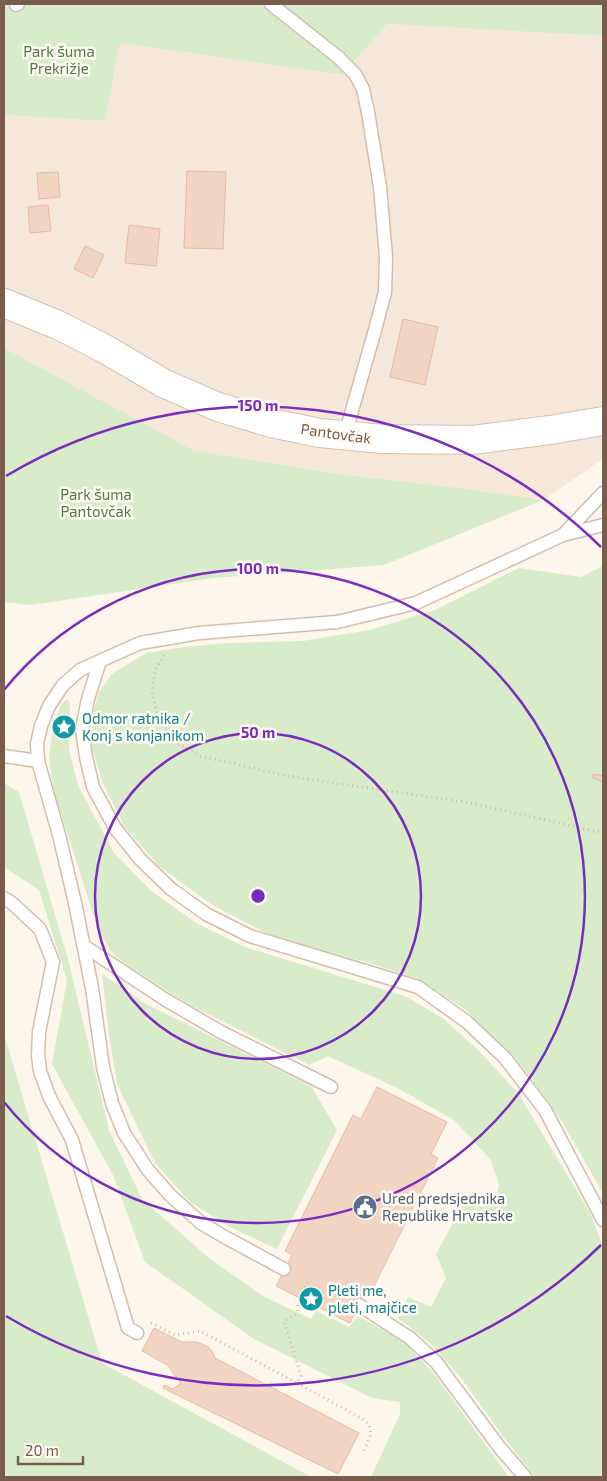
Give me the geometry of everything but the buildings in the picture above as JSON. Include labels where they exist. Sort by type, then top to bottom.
[{"type":"main road","name":"Pantovčak","points":[[4,303],[58,324],[163,383],[218,407],[271,423],[320,433],[382,439],[473,440],[603,421]]},
{"type":"lane","points":[[272,4],[339,58],[355,74],[363,89],[368,112],[380,187],[386,258],[385,292],[345,435]]},
{"type":"lane","points":[[563,535],[603,493]]},
{"type":"lane","points":[[284,1269],[201,1223],[170,1195],[153,1176],[124,1133],[112,1103],[103,1067],[84,946],[63,855],[38,761],[41,726],[49,706],[63,685],[80,670],[140,643],[199,633],[337,622],[416,603],[563,535],[603,525]]},
{"type":"lane","points":[[100,661],[88,699],[82,729],[86,757],[94,787],[115,828],[140,859],[170,889],[206,914],[250,936],[418,987],[467,1022],[506,1058],[545,1110],[603,1220]]},
{"type":"lane","points":[[4,756],[38,761]]},
{"type":"lane","points":[[4,898],[40,929],[53,962],[39,1032],[38,1055],[40,1071],[49,1096],[72,1140],[128,1328],[137,1333]]},
{"type":"lane","points":[[84,946],[166,1000],[221,1032],[331,1088]]},
{"type":"lane","points":[[359,1305],[410,1338],[436,1362],[500,1448],[525,1477]]},
{"type":"path","points":[[177,636],[155,670],[152,694],[159,719],[171,740],[201,756],[287,776],[471,803],[603,833]]},
{"type":"path","points":[[297,1383],[301,1376],[284,1320],[297,1313],[300,1298],[308,1281]]},
{"type":"path","points":[[137,1333],[150,1323],[175,1335],[200,1331],[361,1418],[369,1424],[371,1434],[364,1450]]},
{"type":"shaded area","points":[[387,24],[603,36],[603,459],[543,500],[461,488],[346,475],[195,451],[4,348],[4,115],[105,121],[120,43],[342,75]]},
{"type":"green space","name":"Park šuma Prekrižje","points":[[4,4],[603,4],[603,36],[387,24],[342,75],[120,43],[105,121],[4,115]]},
{"type":"green space","name":"Park šuma Pantovčak","points":[[4,348],[195,451],[346,475],[461,488],[543,500],[384,565],[214,578],[31,605],[4,602]]},
{"type":"green space","points":[[603,566],[603,1193],[561,1120],[523,1068],[466,1010],[416,978],[369,963],[276,938],[212,905],[159,866],[124,826],[103,783],[92,748],[91,719],[99,692],[112,674],[146,653],[226,643],[303,641],[370,630],[435,610],[519,568],[581,577]]},
{"type":"green space","points":[[68,699],[70,706],[69,750],[78,785],[114,853],[149,889],[196,923],[245,947],[405,996],[444,1019],[479,1051],[518,1093],[589,1211],[603,1246],[603,1477],[535,1477],[461,1378],[431,1344],[398,1318],[408,1297],[431,1307],[446,1278],[436,1254],[469,1194],[494,1206],[499,1184],[490,1159],[454,1120],[397,1088],[328,1056],[309,1065],[190,1005],[128,966],[111,952],[98,929],[53,789],[49,757],[54,722],[62,703]]},
{"type":"green space","points":[[4,783],[19,792],[68,959],[109,1130],[142,1199],[210,1259],[263,1296],[311,1319],[316,1311],[349,1327],[358,1316],[404,1342],[435,1375],[509,1477],[371,1477],[400,1414],[400,1402],[372,1398],[254,1339],[145,1262],[113,1175],[52,1064],[67,980],[39,890],[4,867]]},
{"type":"green space","points":[[102,974],[146,1004],[311,1086],[337,1130],[277,1249],[230,1227],[190,1202],[155,1163],[117,1084]]},
{"type":"green space","points":[[4,1034],[102,1363],[311,1477],[4,1477]]},
{"type":"place","name":"Odmor ratnika / Konj s konjanikom","points":[[64,727]]},
{"type":"place","name":"Ured predsjednika Republike Hrvatske","points":[[365,1207]]},
{"type":"place","name":"Pleti me, pleti, majčice","points":[[311,1299]]}]
